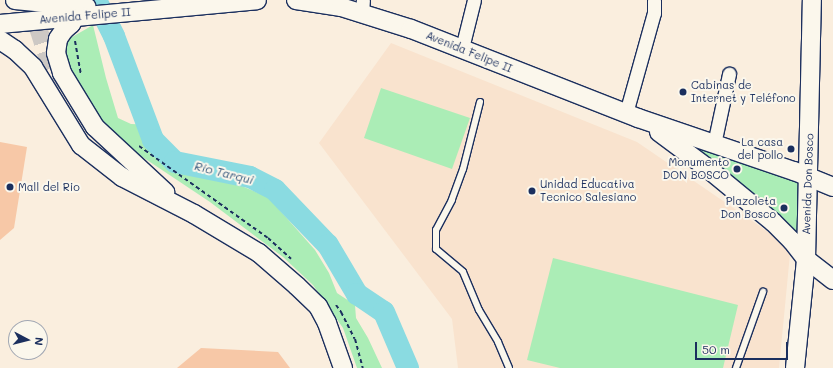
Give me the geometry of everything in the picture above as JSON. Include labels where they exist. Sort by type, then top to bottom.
[{"type":"main road","name":"Avenida Felipe II","points":[[16,0],[78,13]]},
{"type":"main road","name":"Avenida Felipe II","points":[[0,24],[78,13],[257,0]]},
{"type":"main road","name":"Avenida Felipe II","points":[[296,0],[363,6],[462,48],[632,115],[833,187]]},
{"type":"main road","name":"Avenida Don Bosco","points":[[795,368],[806,259],[812,0]]},
{"type":"main road","points":[[78,13],[58,39],[56,53],[62,73],[66,80],[95,127],[162,190],[194,214]]},
{"type":"main road","points":[[0,40],[15,50],[33,67],[81,145],[122,177],[194,214],[260,253],[318,306],[327,323],[343,368]]},
{"type":"main road","points":[[58,89],[80,124],[100,147],[122,165],[194,214]]},
{"type":"main road","name":"Avenida Felipe II","points":[[632,115],[673,140],[773,222],[792,241],[806,259],[833,280]]},
{"type":"street","points":[[462,48],[474,0]]},
{"type":"street","points":[[632,115],[654,13],[654,0]]},
{"type":"street","points":[[714,144],[729,74]]},
{"type":"lane","points":[[480,102],[463,169],[452,200],[436,230],[436,249],[463,272],[479,310],[498,342],[509,368]]},
{"type":"lane","points":[[736,368],[763,292]]},
{"type":"path","points":[[78,13],[75,44],[82,77]]},
{"type":"path","points":[[138,146],[170,167]]},
{"type":"shaded area","name":"Unidad Educativa Tecnico Salesiano","points":[[391,43],[637,142],[777,238],[790,254],[779,368],[458,368],[452,319],[319,143]]},
{"type":"green space","points":[[93,25],[106,78],[118,118],[131,124],[156,125],[188,171],[232,182],[268,197],[315,250],[329,273],[337,293],[355,305],[356,318],[368,338],[382,368],[357,368],[343,328],[313,285],[283,257],[210,202],[138,154],[104,127],[77,84],[66,56],[67,40]]},
{"type":"green space","points":[[381,88],[470,118],[452,169],[364,138]]},
{"type":"green space","name":"Plazoleta Don Bosco","points":[[673,133],[801,183],[800,234]]},
{"type":"green space","points":[[553,258],[738,305],[723,368],[560,368],[527,360]]},
{"type":"building","name":"Mall del Rio","points":[[0,142],[27,147],[14,228],[0,240]]},
{"type":"building","points":[[201,348],[278,352],[290,368],[177,368]]},
{"type":"waterway","name":"Río Tarqui","points":[[96,0],[114,36],[153,140],[175,162],[250,177],[275,190],[328,245],[357,294],[384,312],[408,368]]},
{"type":"tunnel","points":[[29,0],[58,89]]},
{"type":"place","name":"Cabinas de Internet y Teléfono","points":[[683,92]]},
{"type":"place","name":"La casa del pollo","points":[[791,149]]},
{"type":"place","name":"Monumento DON BOSCO","points":[[737,169]]},
{"type":"place","name":"Mall del Rio","points":[[10,187]]},
{"type":"place","name":"Unidad Educativa Tecnico Salesiano","points":[[532,191]]},
{"type":"place","name":"Plazoleta Don Bosco","points":[[784,208]]}]
